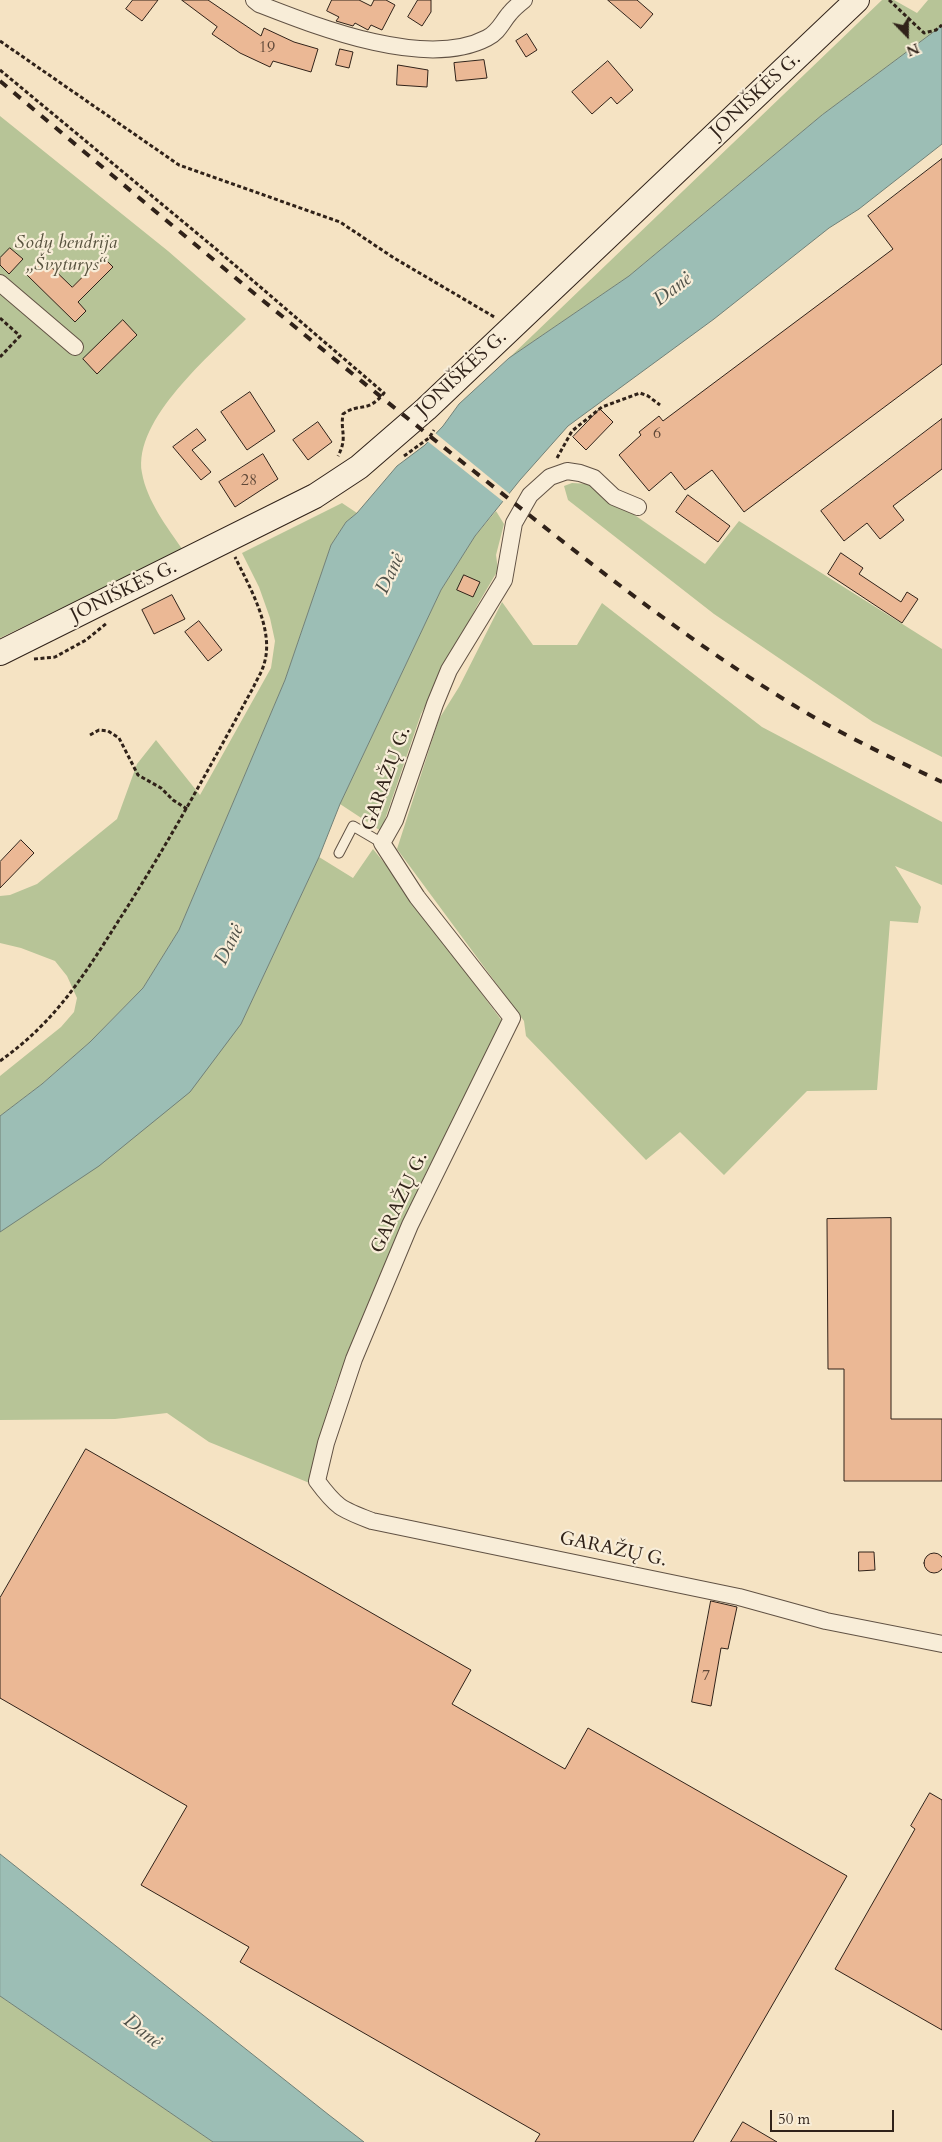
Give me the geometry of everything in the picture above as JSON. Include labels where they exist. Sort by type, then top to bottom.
[{"type":"main road","name":"JONIŠKĖS G.","points":[[0,654],[298,505],[335,484],[382,449],[857,0]]},
{"type":"street","points":[[254,0],[259,4],[313,25],[351,37],[414,48],[447,48],[470,44],[487,38],[500,28],[509,13],[524,0]]},
{"type":"street","points":[[0,283],[75,347]]},
{"type":"street","name":"GARAŽŲ G.","points":[[638,507],[614,497],[594,478],[580,472],[567,471],[550,478],[530,495],[514,523],[504,580],[449,670],[395,820],[382,843],[417,897],[512,1018],[410,1225],[354,1359],[326,1443],[318,1481],[332,1502],[345,1511],[372,1521],[739,1597],[826,1621],[942,1644]]},
{"type":"lane","points":[[339,853],[353,826],[382,843]]},
{"type":"path","points":[[888,0],[924,33],[936,30],[942,25]]},
{"type":"path","points":[[0,40],[179,165],[340,222],[394,258],[511,328]]},
{"type":"path","points":[[0,70],[216,249],[384,393],[378,401],[364,409],[350,409],[343,414],[341,421],[345,438],[333,464]]},
{"type":"path","points":[[0,318],[20,336],[0,358]]},
{"type":"path","points":[[540,486],[572,431],[602,407],[640,393],[648,396],[660,405]]},
{"type":"path","points":[[0,1061],[25,1043],[55,1013],[83,976],[144,882],[186,809],[264,664],[264,629],[260,611],[234,554]]},
{"type":"path","points":[[90,735],[99,730],[108,731],[119,738],[138,775],[161,788],[186,809]]},
{"type":"green space","points":[[882,0],[894,0],[917,13],[928,0],[942,0],[942,26],[822,115],[629,276],[509,358]]},
{"type":"green space","name":"Sodų bendrija „Švyturys“","points":[[0,116],[168,251],[246,319],[195,369],[178,389],[162,410],[150,431],[142,452],[142,473],[148,494],[158,513],[183,550],[0,638]]},
{"type":"green space","points":[[572,483],[590,484],[705,564],[739,521],[942,649],[942,757],[873,722],[714,614],[568,500],[564,486]]},
{"type":"green space","points":[[342,503],[357,513],[346,522],[331,545],[285,680],[179,930],[143,988],[90,1042],[42,1084],[0,1116],[0,1076],[61,1027],[74,1012],[77,998],[67,976],[55,961],[21,948],[0,943],[0,896],[10,895],[37,884],[117,819],[137,764],[156,740],[200,795],[271,668],[275,641],[270,618],[259,587],[242,553]]},
{"type":"green space","points":[[496,511],[504,524],[496,555],[498,570],[478,604],[421,714],[381,831],[340,804],[441,590],[475,536]]},
{"type":"green space","points":[[502,602],[533,645],[577,645],[602,603],[762,727],[942,822],[942,885],[895,866],[921,907],[918,923],[890,921],[877,1090],[807,1091],[724,1175],[680,1132],[646,1160],[526,1036],[524,1021],[397,849],[439,719],[459,687]]},
{"type":"green space","points":[[373,849],[502,1021],[424,1177],[401,1241],[336,1384],[316,1448],[312,1484],[209,1442],[167,1413],[115,1419],[0,1420],[0,1232],[241,1024],[319,857],[353,878]]},
{"type":"green space","points":[[0,1996],[213,2142],[0,2142]]},
{"type":"water","name":"Danė","points":[[942,26],[942,144],[859,209],[829,228],[714,319],[568,426],[520,480],[475,536],[441,590],[340,804],[319,857],[241,1024],[190,1092],[99,1166],[0,1232],[0,1116],[42,1084],[90,1042],[143,988],[179,930],[285,680],[331,545],[346,522],[357,513],[397,466],[425,445],[443,426],[459,404],[509,358],[629,276],[822,115]]},
{"type":"water","name":"Danė","points":[[0,1854],[364,2142],[213,2142],[0,1996]]},
{"type":"pier","points":[[434,432],[511,495],[505,503],[426,440]]},
{"type":"building","points":[[133,0],[158,0],[142,21],[126,9]]},
{"type":"building","points":[[182,0],[208,0],[261,36],[264,28],[294,42],[318,49],[311,72],[273,61],[270,67],[240,53],[212,34],[217,27]]},
{"type":"building","points":[[332,0],[359,0],[371,6],[374,0],[386,0],[395,5],[382,30],[371,25],[368,30],[355,23],[353,26],[336,21],[339,17],[327,11]]},
{"type":"building","points":[[418,0],[431,0],[431,12],[422,26],[408,17]]},
{"type":"building","points":[[608,0],[637,0],[653,14],[641,28]]},
{"type":"building","points":[[527,34],[537,50],[526,57],[516,41]]},
{"type":"building","points":[[340,49],[353,52],[349,68],[336,65]]},
{"type":"building","points":[[484,60],[487,78],[456,81],[454,63]]},
{"type":"building","points":[[608,61],[633,90],[617,104],[611,97],[592,114],[572,92]]},
{"type":"building","points":[[398,65],[428,70],[427,87],[397,85]]},
{"type":"building","points":[[942,159],[942,364],[744,512],[712,470],[685,490],[671,472],[649,491],[619,455],[641,435],[639,432],[659,416],[663,421],[893,249],[868,216]]},
{"type":"building","points":[[10,248],[23,259],[9,274],[0,265],[0,258]]},
{"type":"building","points":[[103,257],[113,267],[78,302],[86,311],[75,322],[27,275],[43,259],[72,287]]},
{"type":"building","points":[[123,320],[137,335],[97,374],[83,359]]},
{"type":"building","points":[[250,392],[275,431],[247,450],[221,412]]},
{"type":"building","points":[[600,409],[613,422],[586,450],[573,437]]},
{"type":"building","points":[[942,419],[942,469],[893,506],[904,520],[880,539],[867,523],[844,541],[821,511]]},
{"type":"building","points":[[318,422],[332,442],[308,460],[293,440]]},
{"type":"building","points":[[197,429],[206,440],[192,450],[211,472],[201,480],[173,447]]},
{"type":"building","points":[[263,454],[278,479],[235,507],[219,482]]},
{"type":"building","points":[[688,495],[730,526],[718,542],[676,512]]},
{"type":"building","points":[[841,553],[863,568],[859,574],[901,602],[907,592],[918,599],[902,623],[828,574]]},
{"type":"building","points":[[464,575],[480,582],[473,597],[457,590]]},
{"type":"building","points":[[172,595],[185,619],[154,634],[142,610]]},
{"type":"building","points":[[199,621],[222,650],[208,661],[185,632]]},
{"type":"building","points":[[21,840],[34,853],[0,888],[0,862]]},
{"type":"building","points":[[891,1218],[891,1419],[942,1419],[942,1481],[844,1481],[844,1369],[828,1369],[827,1219]]},
{"type":"building","points":[[86,1449],[471,1670],[452,1704],[565,1769],[588,1728],[847,1876],[693,2142],[535,2142],[540,2134],[240,1962],[249,1947],[141,1885],[187,1806],[0,1698],[0,1598]]},
{"type":"building","points":[[859,1552],[874,1552],[875,1570],[859,1571]]},
{"type":"building","points":[[934,1553],[941,1556],[944,1563],[941,1570],[934,1573],[927,1570],[924,1563],[927,1556]]},
{"type":"building","points":[[711,1601],[737,1607],[728,1649],[721,1648],[711,1706],[692,1702]]},
{"type":"building","points":[[930,1793],[942,1800],[942,2030],[835,1969],[915,1829],[911,1826]]},
{"type":"building","points":[[743,2122],[777,2142],[731,2142]]},
{"type":"railway","points":[[0,81],[345,367],[624,589],[708,649],[813,717],[942,782]]}]
